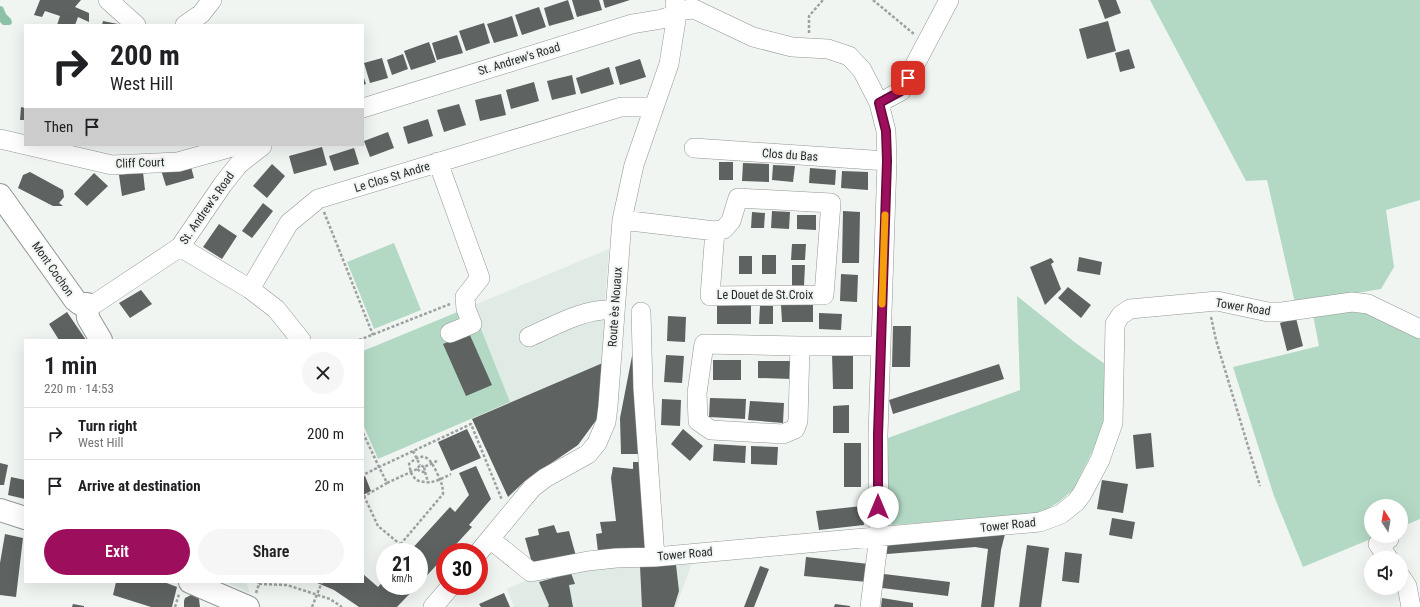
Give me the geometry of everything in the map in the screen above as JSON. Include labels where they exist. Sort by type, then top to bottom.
[{"type":"main road","name":"Mont Cochon","points":[[0,195],[74,300],[80,304],[87,304],[88,318],[100,339]]},
{"type":"main road","points":[[0,510],[24,518]]},
{"type":"main road","points":[[192,583],[248,607]]},
{"type":"street","points":[[108,0],[135,24]]},
{"type":"street","points":[[186,24],[200,14],[212,0]]},
{"type":"street","points":[[879,103],[901,91],[949,0]]},
{"type":"street","name":"St. Andrew's Road","points":[[364,108],[632,24],[662,19],[676,7],[683,10],[694,9],[753,37],[792,47],[828,49],[849,56],[862,70],[879,103],[886,131],[887,161],[878,435],[879,536],[870,607]]},
{"type":"street","name":"Route ès Nouaux","points":[[486,543],[532,488],[545,478],[588,454],[597,443],[606,422],[622,220],[634,165],[669,64],[676,7]]},
{"type":"street","name":"Le Clos St Andre","points":[[250,289],[289,223],[318,199],[621,107],[654,107]]},
{"type":"street","name":"Cliff Court","points":[[0,139],[24,145]]},
{"type":"street","name":"Cliff Court","points":[[30,146],[112,165],[178,162],[232,147],[259,148]]},
{"type":"street","name":"St. Andrew's Road","points":[[87,304],[96,302],[180,247],[223,184],[239,164],[259,148]]},
{"type":"street","name":"Clos du Bas","points":[[694,148],[887,161]]},
{"type":"street","points":[[438,162],[480,278],[465,303],[472,324],[450,333]]},
{"type":"street","name":"Le Douet de St.Croix","points":[[738,198],[831,203],[824,295],[710,296],[714,231],[724,230],[731,221],[738,198]]},
{"type":"street","points":[[622,220],[714,231]]},
{"type":"street","points":[[180,247],[250,289],[276,309],[299,339]]},
{"type":"street","name":"Tower Road","points":[[488,548],[531,572],[588,561],[616,558],[655,557],[1040,522],[1061,514],[1076,502],[1082,494],[1100,460],[1113,423],[1115,324],[1121,315],[1130,309],[1217,301],[1268,312],[1282,312],[1352,302],[1368,304],[1420,328]]},
{"type":"street","points":[[529,337],[580,314],[604,310],[615,310]]},
{"type":"street","points":[[641,312],[642,375],[655,557]]},
{"type":"street","points":[[800,346],[798,421],[795,429],[783,434],[711,430],[698,421],[697,393],[704,344],[880,346]]},
{"type":"street","points":[[1408,594],[1411,607]]},
{"type":"street","points":[[433,607],[443,595]]},
{"type":"path","points":[[809,48],[809,16],[823,0]]},
{"type":"path","points":[[873,0],[915,35]]},
{"type":"path","points":[[318,199],[330,224],[373,334]]},
{"type":"path","points":[[1208,302],[1216,340],[1260,486]]},
{"type":"path","points":[[361,339],[465,303]]},
{"type":"path","points":[[364,474],[471,424],[503,502],[511,513]]},
{"type":"path","points":[[364,435],[387,483]]},
{"type":"path","points":[[413,451],[420,465],[424,467],[437,461]]},
{"type":"path","points":[[403,543],[443,494],[443,486],[440,480],[432,464],[430,460],[424,456],[417,458],[409,464],[411,473],[416,480],[433,482],[440,480],[451,474]]},
{"type":"path","points":[[399,543],[378,526],[364,496],[387,483],[411,473],[420,465]]},
{"type":"path","points":[[424,467],[428,482]]},
{"type":"path","points":[[417,469],[421,472],[425,472]]},
{"type":"path","points":[[312,607],[322,583]]},
{"type":"path","points":[[259,584],[286,585],[330,599],[342,607]]},
{"type":"shaded area","points":[[1150,0],[1420,0],[1420,200],[1386,210],[1394,267],[1381,289],[1295,303],[1267,180],[1246,181]]},
{"type":"shaded area","points":[[0,6],[3,7],[6,14],[11,19],[12,23],[10,25],[3,25],[0,22]]},
{"type":"shaded area","points":[[394,243],[421,310],[374,329],[347,262]]},
{"type":"shaded area","points":[[609,249],[604,310],[605,362],[510,402],[472,306]]},
{"type":"shaded area","points":[[1017,296],[1077,344],[1105,364],[1107,405],[1101,434],[1073,490],[1059,502],[1042,512],[1027,515],[892,525],[884,498],[885,439],[1020,390]]},
{"type":"shaded area","points":[[472,306],[510,402],[378,459],[364,426],[364,351]]},
{"type":"shaded area","points":[[1346,309],[1369,311],[1420,335],[1420,519],[1408,524],[1408,499],[1364,499],[1364,542],[1303,567],[1274,496],[1233,367],[1319,346],[1313,315]]},
{"type":"shaded area","points":[[693,560],[676,607],[514,607],[507,589],[531,578],[590,566]]},
{"type":"shaded area","points":[[228,583],[246,583],[250,593]]},
{"type":"building","points":[[40,0],[81,0],[75,7],[89,13],[89,22],[78,17],[75,24],[57,24],[60,16],[45,11],[42,17],[34,15]]},
{"type":"building","points":[[568,0],[574,19],[549,26],[544,8]]},
{"type":"building","points":[[572,0],[599,0],[602,10],[577,17]]},
{"type":"building","points":[[603,0],[630,0],[605,8]]},
{"type":"building","points":[[1098,0],[1116,0],[1121,13],[1105,19]]},
{"type":"building","points":[[539,7],[546,27],[522,35],[515,15]]},
{"type":"building","points":[[512,16],[518,36],[494,43],[487,24]]},
{"type":"building","points":[[103,21],[118,24],[102,24]]},
{"type":"building","points":[[1108,21],[1116,51],[1087,59],[1079,29]]},
{"type":"building","points":[[484,23],[490,43],[466,51],[459,31]]},
{"type":"building","points":[[457,35],[463,53],[437,60],[432,43]]},
{"type":"building","points":[[429,42],[436,62],[411,70],[404,51]]},
{"type":"building","points":[[1129,49],[1135,68],[1120,72],[1115,53]]},
{"type":"building","points":[[403,54],[408,69],[392,75],[387,60]]},
{"type":"building","points":[[382,58],[388,78],[370,83],[364,63]]},
{"type":"building","points":[[640,59],[646,77],[620,85],[615,67]]},
{"type":"building","points":[[609,67],[614,84],[581,94],[576,78]]},
{"type":"building","points":[[572,75],[576,94],[552,100],[547,81]]},
{"type":"building","points":[[534,82],[539,101],[511,109],[506,90]]},
{"type":"building","points":[[501,94],[506,115],[480,121],[475,100]]},
{"type":"building","points":[[459,104],[466,125],[444,132],[437,110]]},
{"type":"building","points":[[21,107],[24,108],[24,120],[20,120]]},
{"type":"building","points":[[428,119],[433,136],[408,144],[403,127]]},
{"type":"building","points":[[388,132],[394,148],[370,157],[364,141]]},
{"type":"building","points":[[322,147],[327,165],[294,174],[289,156]]},
{"type":"building","points":[[354,148],[359,164],[334,171],[329,156]]},
{"type":"building","points":[[719,162],[733,162],[733,180],[719,180]]},
{"type":"building","points":[[190,163],[194,178],[166,186],[161,170]]},
{"type":"building","points":[[743,163],[769,164],[769,182],[742,181]]},
{"type":"building","points":[[272,164],[285,176],[267,198],[253,186]]},
{"type":"building","points":[[773,165],[795,166],[793,182],[772,180]]},
{"type":"building","points":[[810,168],[836,170],[835,185],[809,183]]},
{"type":"building","points":[[842,171],[868,172],[868,190],[841,188]]},
{"type":"building","points":[[30,172],[63,190],[64,197],[59,203],[63,206],[53,206],[18,188],[23,175]]},
{"type":"building","points":[[143,172],[145,190],[122,196],[119,175]]},
{"type":"building","points":[[94,173],[108,186],[87,206],[74,194]]},
{"type":"building","points":[[263,203],[273,211],[252,238],[242,231]]},
{"type":"building","points":[[772,211],[790,212],[789,229],[771,228]]},
{"type":"building","points":[[843,211],[860,212],[859,263],[842,263]]},
{"type":"building","points":[[752,212],[765,213],[764,228],[751,228]]},
{"type":"building","points":[[797,215],[816,215],[816,230],[797,229]]},
{"type":"building","points":[[219,224],[237,236],[222,259],[203,247]]},
{"type":"building","points":[[792,244],[806,244],[805,260],[791,260]]},
{"type":"building","points":[[762,255],[776,255],[776,274],[762,274]]},
{"type":"building","points":[[739,256],[752,256],[752,274],[739,274]]},
{"type":"building","points":[[1079,257],[1102,262],[1100,275],[1077,271]]},
{"type":"building","points":[[1051,258],[1054,262],[1051,264],[1061,289],[1045,305],[1030,267]]},
{"type":"building","points":[[792,265],[805,265],[804,286],[792,286]]},
{"type":"building","points":[[841,274],[858,275],[857,302],[840,301]]},
{"type":"building","points":[[1068,287],[1091,305],[1081,318],[1058,298]]},
{"type":"building","points":[[141,290],[152,304],[130,318],[119,303]]},
{"type":"building","points":[[717,304],[751,305],[751,324],[717,324]]},
{"type":"building","points":[[781,305],[813,305],[813,322],[782,322]]},
{"type":"building","points":[[760,306],[773,306],[773,324],[759,324]]},
{"type":"building","points":[[67,312],[85,339],[58,339],[49,324]]},
{"type":"building","points":[[819,313],[842,314],[841,330],[819,329]]},
{"type":"building","points":[[668,316],[686,317],[685,342],[667,341]]},
{"type":"building","points":[[1296,318],[1303,346],[1287,351],[1280,323]]},
{"type":"building","points":[[893,326],[911,326],[910,367],[892,367]]},
{"type":"building","points":[[469,333],[492,385],[466,396],[443,344]]},
{"type":"building","points":[[633,351],[643,454],[621,454],[620,418]]},
{"type":"building","points":[[832,353],[853,353],[853,389],[833,389]]},
{"type":"building","points":[[666,355],[684,356],[682,383],[664,382]]},
{"type":"building","points":[[713,360],[741,360],[741,380],[713,380]]},
{"type":"building","points":[[758,361],[792,361],[792,379],[758,378]]},
{"type":"building","points":[[605,362],[600,415],[578,445],[525,481],[508,497],[472,419]]},
{"type":"building","points":[[999,364],[1004,379],[893,414],[889,400]]},
{"type":"building","points":[[710,398],[746,399],[745,419],[709,417]]},
{"type":"building","points":[[662,399],[681,400],[680,426],[661,425]]},
{"type":"building","points":[[750,401],[784,403],[783,423],[748,420]]},
{"type":"building","points":[[849,405],[849,433],[833,433],[833,406]]},
{"type":"building","points":[[467,429],[481,458],[451,471],[438,442]]},
{"type":"building","points":[[683,429],[703,446],[690,461],[671,444]]},
{"type":"building","points":[[1151,433],[1154,467],[1136,469],[1133,435]]},
{"type":"building","points":[[844,443],[861,443],[861,487],[844,487]]},
{"type":"building","points":[[714,444],[746,446],[745,463],[713,461]]},
{"type":"building","points":[[751,446],[778,447],[777,465],[751,464]]},
{"type":"building","points":[[633,462],[644,462],[649,548],[598,552],[596,534],[602,533],[600,522],[616,521],[611,478],[613,467],[633,469]]},
{"type":"building","points":[[0,463],[8,465],[4,485],[0,485]]},
{"type":"building","points":[[476,466],[491,499],[469,525],[472,527],[457,543],[436,543],[436,566],[428,574],[428,543],[417,543],[450,507],[455,512],[469,495],[459,473]]},
{"type":"building","points":[[364,476],[371,491],[364,494]]},
{"type":"building","points":[[11,477],[24,480],[24,499],[8,495]]},
{"type":"building","points":[[1102,480],[1128,484],[1123,513],[1097,509]]},
{"type":"building","points":[[862,506],[864,525],[819,530],[816,511]]},
{"type":"building","points":[[1112,518],[1135,522],[1132,539],[1109,535]]},
{"type":"building","points":[[554,525],[557,533],[569,531],[576,556],[532,563],[525,538],[539,535],[538,529]]},
{"type":"building","points":[[5,534],[23,538],[16,597],[0,595],[0,563]]},
{"type":"building","points":[[1005,534],[1001,550],[994,607],[981,607],[988,549],[975,547],[887,554],[886,542]]},
{"type":"building","points":[[1027,545],[1049,548],[1041,607],[1019,607]]},
{"type":"building","points":[[1065,552],[1082,554],[1079,583],[1062,581]]},
{"type":"building","points":[[806,557],[869,564],[867,582],[804,576]]},
{"type":"building","points":[[676,565],[679,591],[674,607],[642,607],[640,566]]},
{"type":"building","points":[[760,566],[769,569],[754,607],[744,607]]},
{"type":"building","points":[[571,573],[575,584],[569,585],[573,607],[548,607],[549,605],[539,582]]},
{"type":"building","points":[[884,574],[950,582],[948,596],[882,588]]},
{"type":"building","points":[[364,575],[376,585],[376,595],[408,595],[397,607],[359,607],[334,590],[317,583],[364,583]]},
{"type":"building","points":[[116,583],[167,583],[177,587],[172,607],[151,607],[113,595]]},
{"type":"building","points":[[504,593],[510,607],[481,607],[479,604]]},
{"type":"building","points":[[195,595],[199,599],[200,607],[184,607],[185,598]]},
{"type":"building","points":[[882,598],[913,603],[913,607],[881,607]]},
{"type":"building","points":[[73,604],[84,606],[84,607],[72,607]]},
{"type":"building","points":[[835,604],[850,606],[850,607],[834,607]]},
{"type":"slow traffic","points":[[882,304],[885,215]]},
{"type":"route","points":[[878,507],[880,346],[887,161],[886,131],[879,103],[901,91],[908,78]]}]
